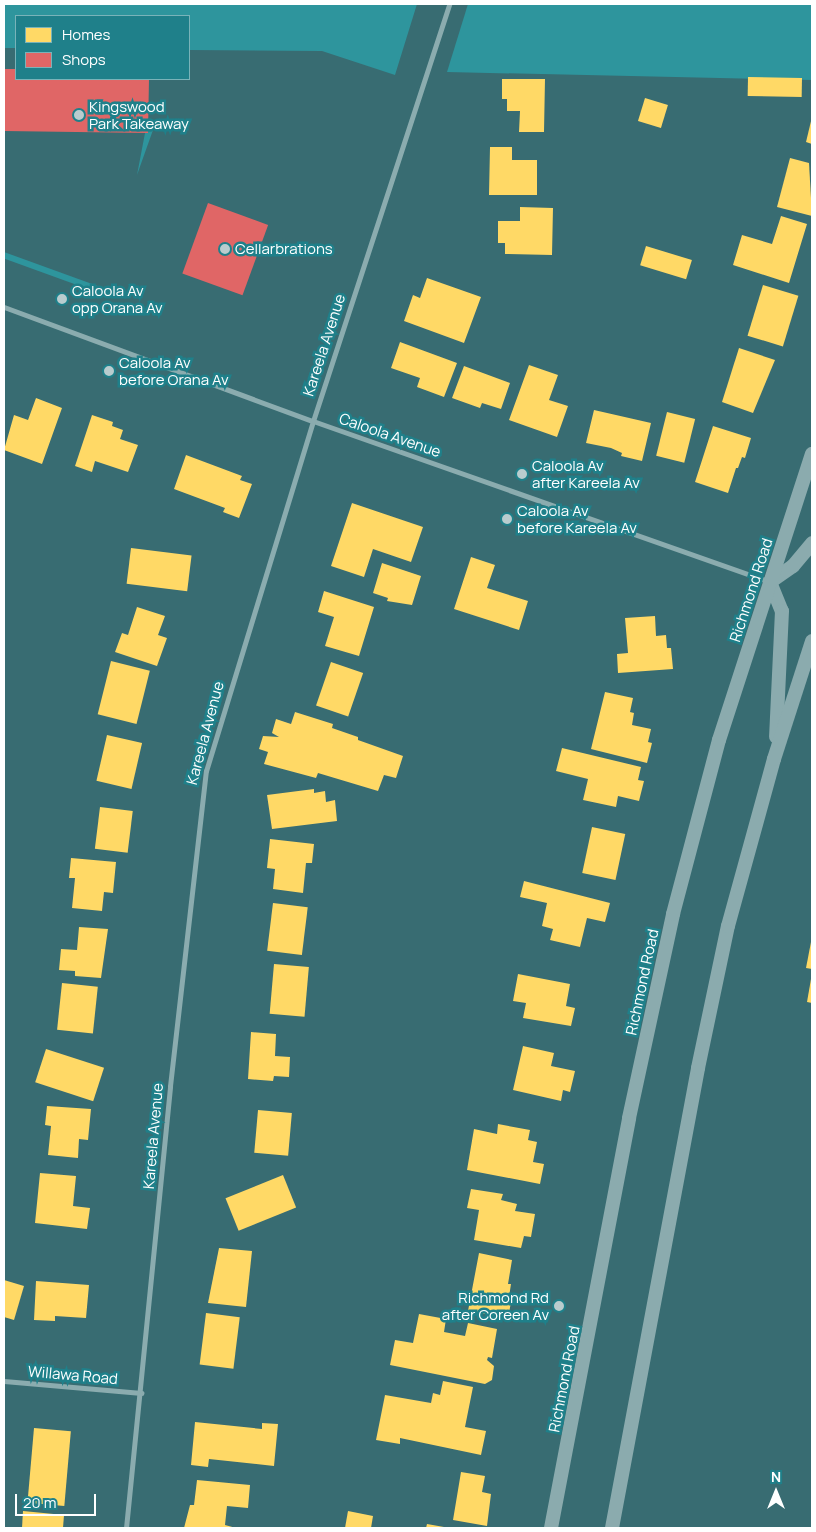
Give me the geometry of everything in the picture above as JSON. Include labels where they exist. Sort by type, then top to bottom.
[{"type":"highway","name":"Richmond Road","points":[[551,1528],[629,1118],[674,914],[719,740],[812,454]]},
{"type":"highway","points":[[774,759],[782,611],[770,582],[793,566],[812,543]]},
{"type":"highway","points":[[612,1528],[698,1068],[728,926],[774,759],[812,641]]},
{"type":"street","name":"Kareela Avenue","points":[[126,1528],[141,1393],[171,1076],[206,770],[313,421],[449,4]]},
{"type":"street","name":"Caloola Avenue","points":[[4,307],[313,421],[770,582]]},
{"type":"street","name":"Willawa Road","points":[[4,1381],[141,1393]]},
{"type":"shaded area","points":[[4,4],[417,4],[395,75],[322,51],[190,50],[190,15],[15,15],[15,48],[4,48]]},
{"type":"shaded area","points":[[468,4],[812,4],[812,80],[447,72]]},
{"type":"shaded area","points":[[148,123],[153,130],[137,175],[145,133],[148,133]]},
{"type":"shaded area","points":[[4,252],[107,290],[105,295],[4,258]]},
{"type":"building: Homes","points":[[748,77],[802,78],[802,97],[748,96]]},
{"type":"building: Homes","points":[[502,79],[545,79],[544,132],[519,132],[520,111],[507,111],[507,99],[502,99]]},
{"type":"building: Homes","points":[[645,98],[668,105],[661,128],[638,121]]},
{"type":"building: Homes","points":[[812,117],[812,144],[806,142]]},
{"type":"building: Homes","points":[[490,147],[512,147],[512,160],[537,160],[537,195],[489,195]]},
{"type":"building: Homes","points":[[790,158],[809,163],[812,216],[777,207]]},
{"type":"building: Homes","points":[[520,207],[553,208],[552,255],[505,254],[505,243],[498,243],[498,221],[520,221]]},
{"type":"building: Homes","points":[[781,216],[807,224],[789,283],[733,265],[742,235],[772,244]]},
{"type":"building: Homes","points":[[646,246],[692,260],[686,279],[640,265]]},
{"type":"building: Homes","points":[[427,278],[481,297],[464,343],[404,321],[413,295],[420,298]]},
{"type":"building: Homes","points":[[763,285],[798,296],[783,347],[748,336]]},
{"type":"building: Homes","points":[[400,342],[457,363],[444,397],[417,387],[420,378],[391,368]]},
{"type":"building: Homes","points":[[739,348],[775,360],[753,413],[722,402]]},
{"type":"building: Homes","points":[[529,365],[558,375],[549,400],[568,406],[557,437],[509,420]]},
{"type":"building: Homes","points":[[464,366],[510,383],[501,409],[482,403],[480,408],[452,398]]},
{"type":"building: Homes","points":[[36,398],[62,408],[42,464],[4,450],[14,415],[28,420]]},
{"type":"building: Homes","points":[[594,410],[651,423],[642,461],[621,456],[622,453],[611,448],[586,443]]},
{"type":"building: Homes","points":[[667,412],[695,419],[684,463],[656,456]]},
{"type":"building: Homes","points":[[92,415],[113,422],[112,426],[123,430],[120,439],[138,445],[128,472],[95,461],[92,472],[75,466]]},
{"type":"building: Homes","points":[[713,426],[751,438],[745,458],[742,457],[738,468],[736,468],[728,493],[695,482]]},
{"type":"building: Homes","points":[[186,455],[242,476],[240,480],[252,484],[239,518],[223,512],[225,508],[174,489]]},
{"type":"building: Homes","points":[[352,503],[423,527],[411,562],[373,549],[364,577],[331,566]]},
{"type":"building: Homes","points":[[131,548],[192,555],[187,591],[127,584]]},
{"type":"building: Homes","points":[[471,557],[495,565],[487,588],[528,601],[519,630],[454,609]]},
{"type":"building: Homes","points":[[382,563],[421,576],[412,605],[387,601],[388,598],[373,593]]},
{"type":"building: Homes","points":[[324,591],[374,607],[359,656],[325,646],[334,617],[318,612]]},
{"type":"building: Homes","points":[[137,607],[165,616],[158,635],[167,638],[157,666],[115,652],[122,633],[128,635]]},
{"type":"building: Homes","points":[[655,616],[656,636],[666,635],[667,648],[671,648],[673,669],[618,673],[617,654],[628,653],[625,618]]},
{"type":"building: Homes","points":[[111,661],[150,671],[137,724],[98,714]]},
{"type":"building: Homes","points":[[331,662],[363,673],[348,717],[316,705]]},
{"type":"building: Homes","points":[[605,692],[633,698],[630,712],[634,713],[632,725],[651,729],[648,742],[652,743],[647,763],[591,749]]},
{"type":"building: Homes","points":[[295,712],[333,724],[332,728],[358,737],[358,740],[403,756],[396,778],[384,775],[378,791],[318,773],[316,778],[264,764],[268,752],[259,749],[263,736],[279,737],[272,733],[276,719],[291,724]]},
{"type":"building: Homes","points":[[107,735],[142,743],[132,789],[96,781]]},
{"type":"building: Homes","points":[[562,748],[641,767],[638,780],[644,781],[639,801],[618,796],[616,807],[583,800],[588,779],[556,771]]},
{"type":"building: Homes","points":[[314,789],[314,793],[325,791],[326,802],[335,800],[337,821],[272,829],[267,795]]},
{"type":"building: Homes","points":[[100,807],[133,811],[128,853],[95,849]]},
{"type":"building: Homes","points":[[592,827],[625,834],[615,880],[582,873]]},
{"type":"building: Homes","points":[[270,839],[314,844],[312,863],[306,863],[303,893],[273,889],[275,869],[267,868]]},
{"type":"building: Homes","points":[[71,858],[116,862],[113,893],[104,892],[102,911],[72,908],[75,878],[69,878]]},
{"type":"building: Homes","points":[[524,881],[610,903],[605,922],[587,918],[580,947],[550,940],[553,929],[542,926],[547,903],[520,897]]},
{"type":"building: Homes","points":[[273,903],[308,907],[302,955],[267,951]]},
{"type":"building: Homes","points":[[79,927],[108,929],[101,978],[75,976],[75,971],[59,970],[61,949],[77,950]]},
{"type":"building: Homes","points":[[812,942],[812,969],[806,968]]},
{"type":"building: Homes","points":[[274,964],[309,967],[305,1017],[270,1014]]},
{"type":"building: Homes","points":[[518,974],[570,984],[566,1006],[575,1008],[571,1026],[523,1018],[526,1003],[513,1001]]},
{"type":"building: Homes","points":[[812,979],[812,1003],[807,1002]]},
{"type":"building: Homes","points":[[62,983],[98,987],[93,1034],[57,1030]]},
{"type":"building: Homes","points":[[251,1032],[276,1034],[275,1056],[290,1057],[289,1077],[274,1076],[273,1081],[248,1079]]},
{"type":"building: Homes","points":[[523,1046],[554,1053],[551,1066],[575,1071],[570,1092],[563,1090],[561,1101],[513,1090]]},
{"type":"building: Homes","points":[[46,1049],[104,1068],[93,1101],[35,1082]]},
{"type":"building: Homes","points":[[47,1106],[91,1109],[88,1140],[79,1139],[78,1158],[48,1155],[51,1126],[45,1125]]},
{"type":"building: Homes","points":[[258,1110],[292,1113],[288,1156],[254,1153]]},
{"type":"building: Homes","points":[[498,1124],[530,1130],[528,1140],[537,1142],[533,1162],[544,1164],[540,1184],[467,1170],[474,1129],[497,1134]]},
{"type":"building: Homes","points":[[40,1173],[76,1176],[73,1206],[90,1208],[87,1229],[35,1223]]},
{"type":"building: Homes","points":[[283,1175],[296,1207],[239,1231],[226,1198]]},
{"type":"building: Homes","points":[[471,1189],[503,1194],[501,1200],[517,1204],[515,1211],[535,1214],[531,1237],[524,1236],[521,1248],[474,1240],[479,1210],[467,1208]]},
{"type":"building: Homes","points":[[219,1248],[252,1251],[246,1307],[208,1303]]},
{"type":"building: Homes","points":[[479,1253],[512,1260],[508,1284],[511,1284],[509,1297],[512,1297],[508,1318],[468,1311]]},
{"type":"building: Homes","points":[[4,1280],[24,1286],[14,1320],[4,1317]]},
{"type":"building: Homes","points":[[36,1281],[89,1285],[86,1318],[55,1316],[55,1321],[34,1320]]},
{"type":"building: Homes","points":[[206,1313],[240,1317],[233,1369],[200,1365]]},
{"type":"building: Homes","points":[[419,1314],[446,1319],[444,1332],[465,1336],[468,1323],[497,1329],[492,1358],[488,1357],[487,1360],[494,1366],[492,1380],[485,1384],[390,1365],[395,1340],[413,1343]]},
{"type":"building: Homes","points":[[443,1381],[473,1387],[465,1427],[486,1431],[481,1455],[400,1438],[400,1444],[376,1440],[385,1395],[431,1403],[433,1393],[440,1395]]},
{"type":"building: Homes","points":[[195,1422],[262,1429],[262,1423],[278,1424],[274,1466],[209,1459],[208,1467],[191,1465]]},
{"type":"building: Homes","points":[[34,1428],[71,1431],[64,1506],[27,1503]]},
{"type":"building: Homes","points":[[461,1472],[485,1476],[482,1492],[491,1494],[487,1526],[453,1520]]},
{"type":"building: Homes","points":[[197,1480],[250,1485],[248,1508],[227,1506],[225,1525],[236,1528],[184,1528],[190,1505],[194,1505]]},
{"type":"building: Homes","points":[[23,1511],[64,1515],[63,1528],[22,1528]]},
{"type":"building: Homes","points":[[348,1511],[373,1516],[371,1528],[345,1528]]},
{"type":"building: Homes","points":[[427,1524],[444,1527],[426,1528]]},
{"type":"building: Shops","points":[[4,69],[15,69],[15,80],[149,80],[148,133],[4,131]]},
{"type":"building: Shops","name":"Cellarbrations","points":[[208,203],[268,225],[242,295],[182,273]]},
{"type":"place","name":"Kingswood Park Takeaway","points":[[79,115]]},
{"type":"place","name":"Cellarbrations","points":[[225,249]]},
{"type":"place","name":"Caloola Av opp Orana Av","points":[[62,299]]},
{"type":"place","name":"Caloola Av before Orana Av","points":[[109,371]]},
{"type":"place","name":"Caloola Av after Kareela Av","points":[[522,474]]},
{"type":"place","name":"Caloola Av before Kareela Av","points":[[507,519]]},
{"type":"place","name":"Richmond Rd after Coreen Av","points":[[559,1306]]}]
